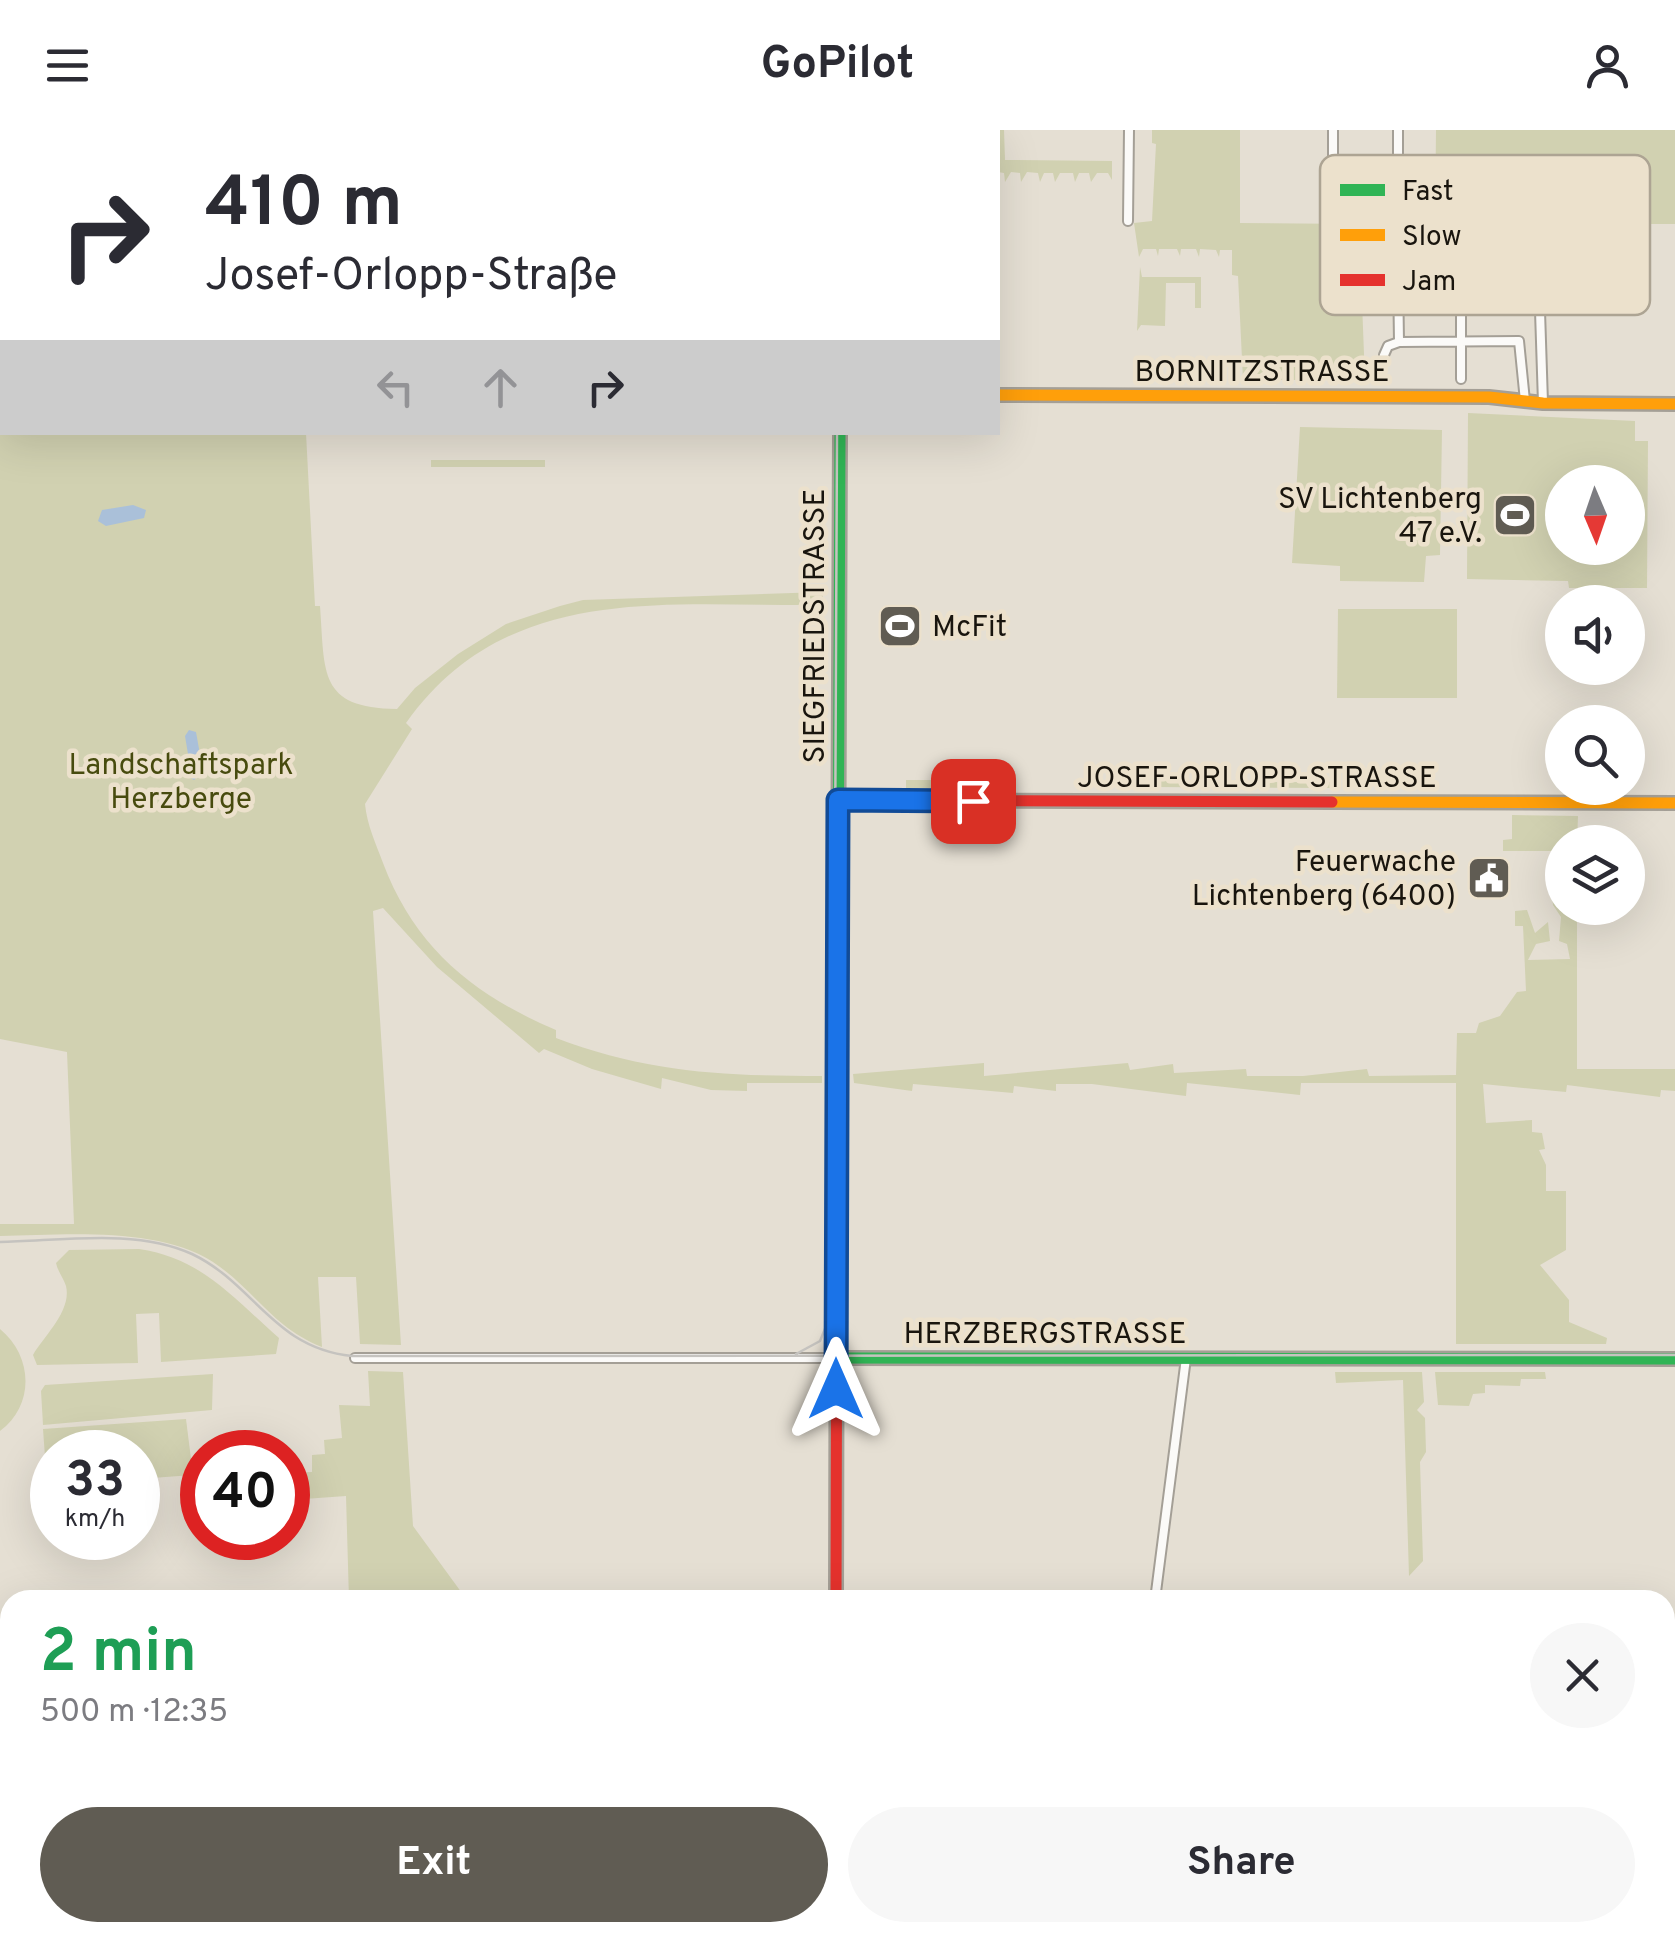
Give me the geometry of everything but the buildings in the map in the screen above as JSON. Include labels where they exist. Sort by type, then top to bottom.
[{"type":"street","points":[[1128,221],[1129,130]]},
{"type":"street","name":"BORNITZSTRASSE","points":[[1399,315],[1399,342]]},
{"type":"street","points":[[1461,315],[1461,379]]},
{"type":"street","points":[[1540,315],[1543,403]]},
{"type":"street","name":"BORNITZSTRASSE","points":[[1384,355],[1388,346],[1399,342],[1522,343],[1525,401]]},
{"type":"street","name":"BORNITZSTRASSE","points":[[1000,395],[1462,397],[1543,403],[1675,404]]},
{"type":"street","name":"SIEGFRIEDSTRASSE","points":[[836,1590],[840,435]]},
{"type":"street","name":"JOSEF-ORLOPP-STRASSE","points":[[838,800],[1675,802]]},
{"type":"street","name":"HERZBERGSTRASSE","points":[[355,1358],[1675,1358]]},
{"type":"street","points":[[1156,1590],[1186,1358]]},
{"type":"green space","points":[[1000,130],[1004,130],[1005,160],[1112,161],[1112,180],[1108,173],[1097,173],[1091,182],[1089,173],[1079,173],[1075,182],[1073,173],[1060,173],[1055,182],[1053,173],[1044,173],[1040,182],[1038,173],[1027,172],[1021,182],[1020,173],[1011,172],[1005,182],[1004,173],[1000,172]]},
{"type":"green space","points":[[1152,130],[1240,130],[1240,223],[1320,224],[1320,315],[1362,315],[1365,380],[1243,380],[1238,276],[1232,275],[1232,250],[1220,250],[1219,257],[1216,250],[1200,249],[1199,257],[1196,249],[1181,249],[1180,256],[1177,249],[1159,249],[1158,256],[1156,249],[1143,249],[1139,257],[1134,223],[1152,221],[1156,144],[1152,143]]},
{"type":"green space","points":[[1436,130],[1675,130],[1675,224],[1650,224],[1650,155],[1436,155]]},
{"type":"green space","points":[[1140,267],[1142,277],[1201,277],[1201,308],[1195,308],[1195,283],[1166,283],[1165,326],[1141,325],[1137,331]]},
{"type":"green space","name":"SV Lichtenberg 47 e.V.","points":[[1468,413],[1635,421],[1635,441],[1648,441],[1647,588],[1569,585],[1568,581],[1467,579]]},
{"type":"green space","points":[[1300,427],[1442,430],[1440,555],[1426,556],[1424,582],[1340,581],[1340,566],[1292,563]]},
{"type":"green space","name":"Landschaftspark Herzberge","points":[[0,435],[306,435],[315,606],[320,606],[326,668],[339,694],[371,707],[397,709],[415,688],[458,654],[506,624],[583,600],[823,592],[823,605],[650,606],[595,611],[542,623],[492,645],[447,677],[406,723],[412,729],[365,804],[372,834],[396,893],[430,944],[451,966],[499,1002],[556,1030],[556,1038],[590,1050],[687,1070],[822,1076],[822,1083],[747,1083],[747,1091],[711,1090],[662,1078],[661,1089],[592,1069],[544,1049],[539,1053],[437,967],[383,908],[373,911],[401,1345],[360,1344],[356,1277],[318,1277],[322,1347],[277,1319],[213,1262],[190,1251],[110,1235],[0,1236],[0,1224],[74,1224],[67,1052],[0,1039]]},
{"type":"green space","points":[[431,460],[545,460],[545,467],[431,467]]},
{"type":"green space","points":[[1338,609],[1457,609],[1457,698],[1337,698]]},
{"type":"green space","points":[[1156,773],[1180,773],[1181,782],[1337,782],[1337,788],[1153,787]]},
{"type":"green space","points":[[906,780],[1008,780],[1008,788],[906,788]]},
{"type":"green space","points":[[1512,815],[1578,816],[1578,825],[1545,825],[1545,851],[1503,851],[1503,840],[1512,839]]},
{"type":"green space","points":[[1527,910],[1535,933],[1548,925],[1550,941],[1536,944],[1528,960],[1570,959],[1567,944],[1559,941],[1560,925],[1577,925],[1577,1069],[1675,1069],[1675,1091],[1661,1090],[1660,1097],[1567,1085],[1566,1092],[1483,1084],[1486,1123],[1532,1120],[1532,1132],[1542,1133],[1545,1149],[1539,1150],[1546,1165],[1546,1191],[1566,1191],[1566,1250],[1540,1265],[1569,1300],[1569,1322],[1607,1338],[1606,1344],[1456,1344],[1456,1083],[1301,1083],[1300,1095],[1187,1083],[1186,1096],[1092,1084],[1056,1084],[1056,1091],[1014,1086],[1013,1093],[913,1084],[912,1091],[854,1083],[853,1074],[984,1063],[984,1076],[1128,1063],[1130,1070],[1173,1064],[1174,1073],[1246,1069],[1247,1076],[1303,1076],[1367,1069],[1369,1076],[1456,1075],[1457,1033],[1476,1033],[1479,1023],[1500,1016],[1517,992],[1526,991],[1523,926],[1515,926],[1515,911]]},
{"type":"green space","points":[[139,1249],[181,1261],[215,1282],[279,1338],[276,1354],[161,1362],[159,1313],[136,1314],[138,1363],[37,1365],[33,1355],[61,1314],[67,1295],[56,1263],[69,1250]]},
{"type":"green space","points":[[0,1329],[19,1353],[26,1380],[19,1408],[0,1431]]},
{"type":"green space","points":[[368,1371],[403,1372],[413,1526],[460,1590],[349,1590],[346,1496],[310,1499],[312,1455],[325,1454],[324,1440],[342,1438],[339,1405],[370,1406]]},
{"type":"green space","points":[[1335,1372],[1422,1372],[1424,1402],[1417,1410],[1425,1418],[1426,1452],[1420,1462],[1423,1561],[1409,1576],[1403,1380],[1336,1383]]},
{"type":"green space","points":[[1435,1372],[1545,1372],[1546,1379],[1521,1379],[1520,1386],[1485,1385],[1485,1393],[1473,1394],[1469,1406],[1438,1405]]},
{"type":"green space","points":[[213,1374],[212,1410],[43,1425],[41,1391],[45,1385]]},
{"type":"green space","points":[[186,1419],[187,1430],[180,1430],[180,1476],[160,1477],[160,1430],[43,1429]]},
{"type":"water","points":[[133,505],[146,510],[144,518],[106,526],[98,521],[102,510]]},
{"type":"water","points":[[189,730],[196,732],[203,771],[194,780],[186,775],[189,760],[185,736]]},
{"type":"tram line","points":[[796,1354],[820,1341],[833,1309],[837,435]]},
{"type":"tram line","points":[[0,1242],[98,1238],[170,1246],[214,1267],[303,1341],[325,1351],[352,1356],[1675,1355]]},
{"type":"traffic: fast","points":[[837,1177],[840,435]]},
{"type":"traffic: fast","points":[[836,1358],[1675,1359]]},
{"type":"traffic: slow","points":[[1000,395],[1489,397],[1543,403],[1675,404]]},
{"type":"traffic: slow","points":[[1332,802],[1675,803]]},
{"type":"traffic: jam","points":[[838,800],[1332,802]]},
{"type":"traffic: jam","points":[[836,1590],[837,1177]]},
{"type":"place","name":"SV Lichtenberg 47 e.V.","points":[[1515,515]]},
{"type":"place","name":"McFit","points":[[900,626]]},
{"type":"place","name":"Feuerwache Lichtenberg (6400)","points":[[1489,878]]},
{"type":"route","points":[[836,1389],[838,800],[973,801]]}]
